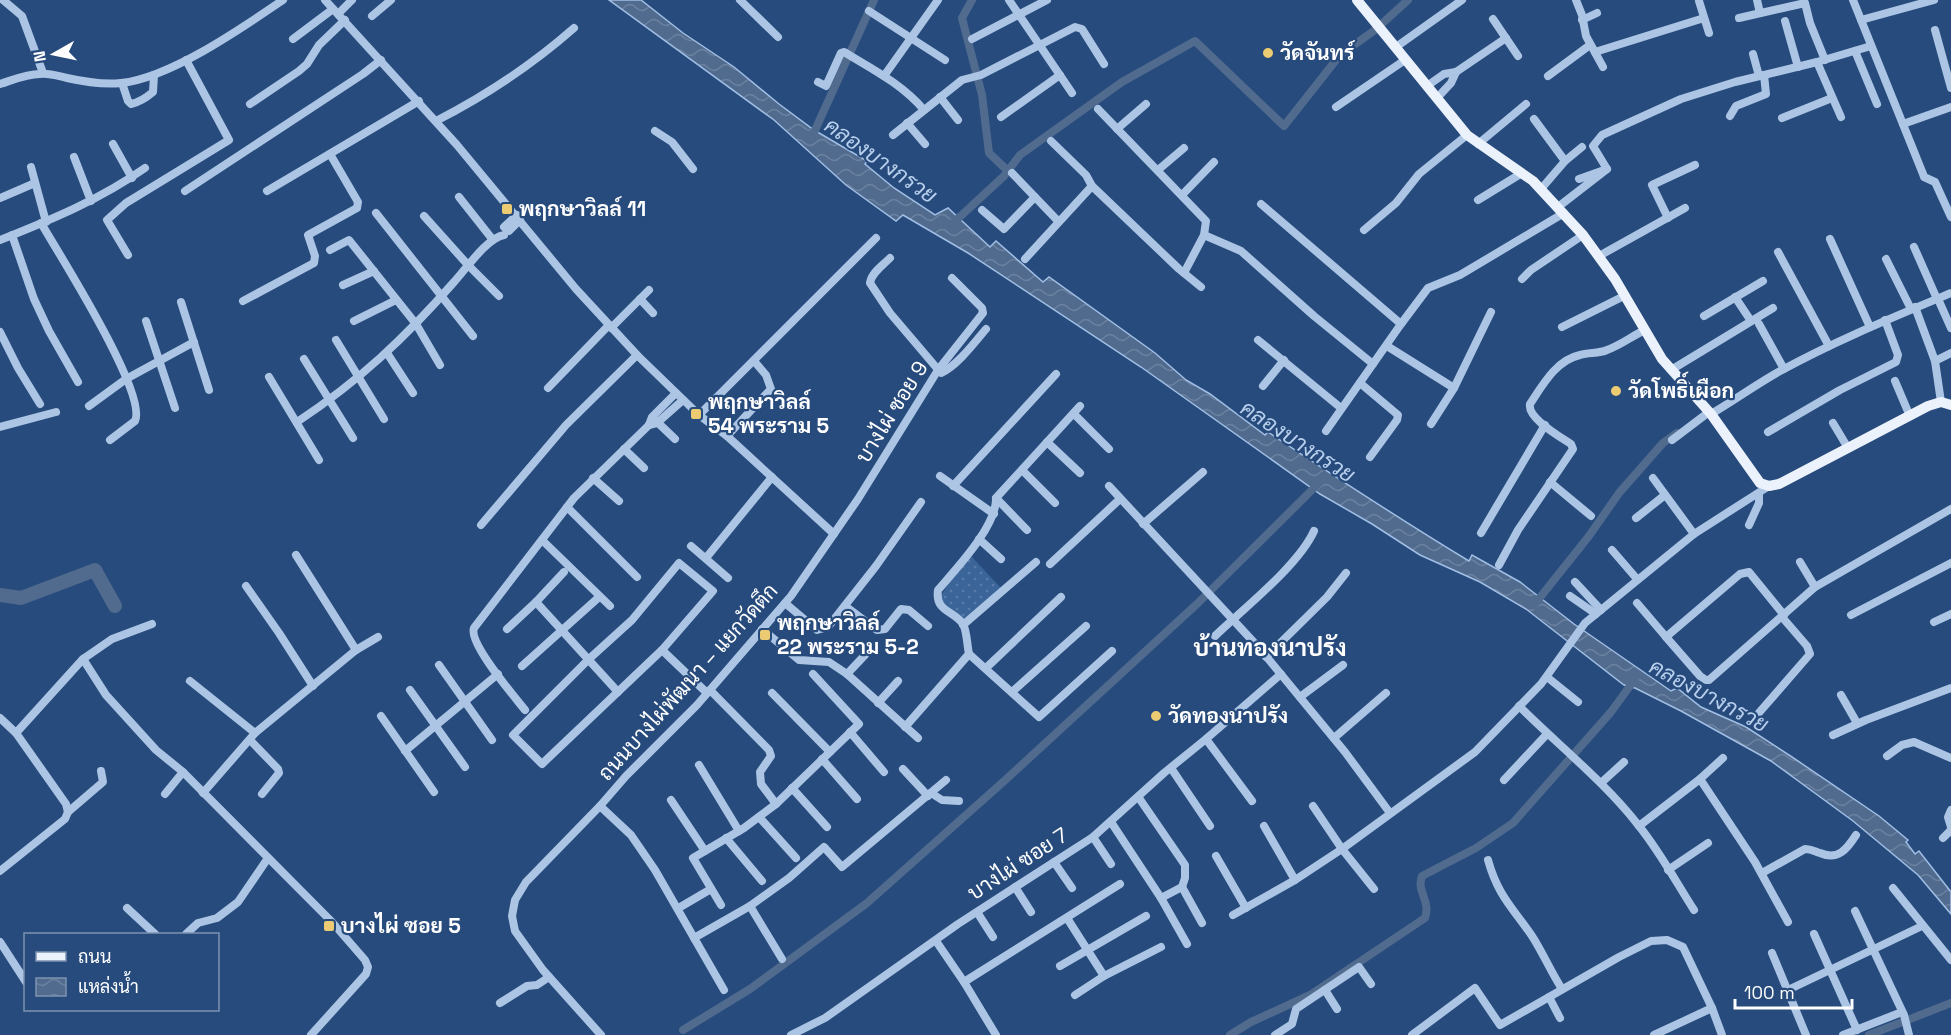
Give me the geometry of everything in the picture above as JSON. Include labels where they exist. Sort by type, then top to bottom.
[{"type":"main road","points":[[1357,0],[1467,135],[1541,189],[1583,235],[1599,256],[1662,359],[1710,413],[1762,485],[1779,484],[1909,414],[1946,404]]},
{"type":"street","points":[[3,0],[22,16],[43,74]]},
{"type":"street","points":[[0,84],[29,75],[43,74],[91,83],[122,83],[154,75],[186,60],[283,0]]},
{"type":"street","points":[[325,0],[419,101],[610,327],[699,415],[727,436],[834,534]]},
{"type":"street","points":[[249,104],[307,64],[339,14],[352,0]]},
{"type":"street","points":[[372,16],[391,0]]},
{"type":"street","points":[[740,0],[778,37]]},
{"type":"street","points":[[884,76],[938,0]]},
{"type":"street","points":[[1009,0],[1072,93]]},
{"type":"street","points":[[972,39],[1047,0]]},
{"type":"street","points":[[1395,47],[1462,0]]},
{"type":"street","points":[[1576,0],[1581,10],[1584,31],[1604,67]]},
{"type":"street","points":[[1757,0],[1760,13]]},
{"type":"street","points":[[1853,0],[1924,177],[1937,185],[1949,207],[1951,217]]},
{"type":"street","points":[[1861,20],[1934,0]]},
{"type":"street","points":[[1699,1],[1709,33]]},
{"type":"street","points":[[1739,18],[1760,13],[1779,4],[1806,4],[1832,98],[1841,117]]},
{"type":"street","points":[[868,11],[945,60]]},
{"type":"street","points":[[1582,20],[1597,13]]},
{"type":"street","points":[[293,39],[339,14]]},
{"type":"street","points":[[1548,76],[1593,49],[1704,18]]},
{"type":"street","points":[[1493,19],[1518,56]]},
{"type":"street","points":[[1785,21],[1798,67]]},
{"type":"street","points":[[893,135],[962,80],[974,77],[1075,27],[1083,29],[1104,64]]},
{"type":"street","points":[[436,121],[507,78],[557,43],[574,28]]},
{"type":"street","points":[[1935,30],[1947,55],[1951,88]]},
{"type":"street","points":[[1427,86],[1444,74],[1456,72],[1506,38]]},
{"type":"street","points":[[1608,169],[1593,146],[1602,135],[1681,99],[1871,46]]},
{"type":"street","points":[[1855,51],[1877,104]]},
{"type":"street","points":[[818,82],[826,86],[841,53],[846,53],[907,92],[924,110]]},
{"type":"street","points":[[1730,116],[1736,106],[1766,94],[1753,54]]},
{"type":"street","points":[[128,255],[107,220],[126,203],[229,140],[186,60]]},
{"type":"street","points":[[185,191],[381,60]]},
{"type":"street","points":[[1336,107],[1406,60]]},
{"type":"street","points":[[1437,98],[1451,83],[1456,72]]},
{"type":"street","points":[[122,83],[131,104],[148,97],[153,92],[154,75]]},
{"type":"street","points":[[1001,117],[1060,75]]},
{"type":"street","points":[[940,97],[958,120]]},
{"type":"street","points":[[1782,118],[1832,98]]},
{"type":"street","points":[[267,191],[419,101]]},
{"type":"street","points":[[1117,129],[1146,104]]},
{"type":"street","points":[[1478,144],[1526,104]]},
{"type":"street","points":[[1903,124],[1951,107]]},
{"type":"street","points":[[1098,109],[1203,216],[1206,225],[1204,235],[1184,273]]},
{"type":"street","points":[[1534,118],[1565,161]]},
{"type":"street","points":[[908,123],[925,144]]},
{"type":"street","points":[[655,131],[672,142],[693,169]]},
{"type":"street","points":[[1364,230],[1396,203],[1412,181],[1467,135]]},
{"type":"street","points":[[1051,141],[1086,175],[1092,186],[1201,288]]},
{"type":"street","points":[[113,144],[132,177]]},
{"type":"street","points":[[1541,189],[1565,161],[1582,147]]},
{"type":"street","points":[[1158,170],[1184,148]]},
{"type":"street","points":[[243,301],[314,263],[315,256],[308,235],[357,208],[358,202],[330,154]]},
{"type":"street","points":[[74,157],[91,201]]},
{"type":"street","points":[[1182,195],[1214,162]]},
{"type":"street","points":[[1668,218],[1652,185],[1695,165]]},
{"type":"street","points":[[31,167],[44,223],[105,335],[136,406],[137,418],[110,440]]},
{"type":"street","points":[[0,240],[91,201],[146,168]]},
{"type":"street","points":[[1579,179],[1608,169]]},
{"type":"street","points":[[1326,431],[1428,288],[1460,275],[1561,210],[1608,169]]},
{"type":"street","points":[[1012,173],[1058,221]]},
{"type":"street","points":[[1478,200],[1522,173]]},
{"type":"street","points":[[0,198],[35,183]]},
{"type":"street","points":[[1025,259],[1092,186]]},
{"type":"street","points":[[459,197],[501,233]]},
{"type":"street","points":[[982,210],[1004,229],[1035,197]]},
{"type":"street","points":[[1261,204],[1401,324]]},
{"type":"street","points":[[1599,256],[1685,208]]},
{"type":"street","points":[[376,213],[473,336]]},
{"type":"street","points":[[424,216],[468,266],[499,296]]},
{"type":"street","points":[[297,422],[360,378],[416,324],[468,266],[518,218]]},
{"type":"street","points":[[12,235],[34,299],[78,382]]},
{"type":"street","points":[[1204,235],[1241,251],[1314,316],[1373,364]]},
{"type":"street","points":[[1522,279],[1531,270],[1583,235]]},
{"type":"street","points":[[330,250],[347,238],[416,324],[440,365]]},
{"type":"street","points":[[699,415],[876,238]]},
{"type":"street","points":[[1830,239],[1870,327]]},
{"type":"street","points":[[1914,248],[1951,328]]},
{"type":"street","points":[[1778,252],[1829,346]]},
{"type":"street","points":[[890,258],[874,274],[870,283],[890,313],[941,373],[947,370],[986,329]]},
{"type":"street","points":[[1886,259],[1913,308],[1935,361],[1946,404]]},
{"type":"street","points":[[343,285],[374,271]]},
{"type":"street","name":"บางไผ่ ซอย 9","points":[[834,534],[872,478],[938,370],[983,310],[952,278]]},
{"type":"street","points":[[1704,316],[1763,281]]},
{"type":"street","points":[[548,388],[649,290]]},
{"type":"street","points":[[1672,440],[1710,413],[1784,369],[1885,320],[1951,293]]},
{"type":"street","points":[[1562,327],[1624,296]]},
{"type":"street","points":[[1736,297],[1755,322],[1784,369]]},
{"type":"street","points":[[640,299],[653,313]]},
{"type":"street","points":[[354,321],[396,300]]},
{"type":"street","points":[[181,302],[208,390]]},
{"type":"street","points":[[1671,370],[1755,322],[1773,308]]},
{"type":"street","points":[[1431,424],[1454,388],[1491,312]]},
{"type":"street","points":[[1768,432],[1840,390],[1896,362],[1898,355],[1885,320]]},
{"type":"street","points":[[146,321],[175,408]]},
{"type":"street","points":[[1499,565],[1518,530],[1573,447],[1533,416],[1529,406],[1557,368],[1577,355],[1601,353],[1645,330]]},
{"type":"street","points":[[0,332],[40,404]]},
{"type":"street","points":[[336,340],[384,419]]},
{"type":"street","points":[[1258,340],[1341,408]]},
{"type":"street","points":[[89,406],[126,379],[194,342]]},
{"type":"street","points":[[1387,346],[1454,388]]},
{"type":"street","points":[[387,353],[412,393]]},
{"type":"street","points":[[1935,361],[1951,353]]},
{"type":"street","points":[[481,525],[566,425],[637,355]]},
{"type":"street","points":[[304,359],[353,438]]},
{"type":"street","points":[[1263,386],[1284,360]]},
{"type":"street","points":[[727,436],[771,389],[766,375],[754,361]]},
{"type":"street","points":[[953,486],[1056,374]]},
{"type":"street","points":[[269,378],[319,459]]},
{"type":"street","points":[[1895,381],[1909,414]]},
{"type":"street","points":[[1360,383],[1398,415],[1397,420],[1370,457]]},
{"type":"street","points":[[653,422],[676,393]]},
{"type":"street","points":[[525,710],[479,649],[472,632],[567,507],[653,422],[683,400]]},
{"type":"street","points":[[996,498],[1080,406]]},
{"type":"street","points":[[0,427],[56,412]]},
{"type":"street","points":[[1074,414],[1109,449]]},
{"type":"street","points":[[653,422],[675,439]]},
{"type":"street","points":[[1833,423],[1848,447]]},
{"type":"street","points":[[1481,533],[1545,425]]},
{"type":"street","points":[[1047,442],[1080,473]]},
{"type":"street","points":[[624,449],[644,468]]},
{"type":"street","points":[[1022,470],[1055,503]]},
{"type":"street","points":[[1143,524],[1203,472]]},
{"type":"street","points":[[940,476],[994,514]]},
{"type":"street","points":[[706,558],[772,477]]},
{"type":"street","points":[[594,478],[619,501]]},
{"type":"street","points":[[1653,478],[1694,534]]},
{"type":"street","points":[[1550,482],[1591,516]]},
{"type":"street","points":[[1109,486],[1281,674],[1334,738],[1390,813]]},
{"type":"street","points":[[1233,915],[1295,880],[1342,849],[1475,752],[1546,677],[1563,652],[1599,612],[1694,534],[1769,486]]},
{"type":"street","points":[[1749,525],[1759,503],[1759,493]]},
{"type":"street","points":[[1636,518],[1665,495]]},
{"type":"street","points":[[996,498],[997,506],[994,514],[979,539],[938,590],[937,599],[940,605],[963,625],[969,654],[1038,717],[1112,651]]},
{"type":"street","points":[[996,498],[1028,530]]},
{"type":"street","points":[[1050,564],[1120,499]]},
{"type":"street","points":[[785,603],[817,630],[828,627],[921,502]]},
{"type":"street","points":[[567,507],[637,577]]},
{"type":"street","points":[[1637,603],[1700,676],[1709,680],[1815,586],[1951,509]]},
{"type":"street","points":[[1215,636],[1291,564],[1309,543],[1314,531]]},
{"type":"street","name":"ถนนบางไผ่พัฒนา – แยกวัดตึก","points":[[601,1035],[549,977],[515,931],[512,916],[515,900],[526,882],[708,692],[785,603],[834,534]]},
{"type":"street","points":[[979,539],[1001,559]]},
{"type":"street","points":[[542,540],[610,606]]},
{"type":"street","points":[[691,546],[728,578]]},
{"type":"street","points":[[1612,550],[1637,579]]},
{"type":"street","points":[[296,555],[356,650]]},
{"type":"street","points":[[963,625],[1036,562]]},
{"type":"street","points":[[1800,562],[1815,586]]},
{"type":"street","points":[[680,563],[713,591],[662,650],[542,764],[513,735],[589,659],[632,620],[680,563]]},
{"type":"street","points":[[1851,615],[1951,563]]},
{"type":"street","points":[[507,628],[564,572]]},
{"type":"street","points":[[1666,637],[1740,574],[1746,572],[1752,574],[1807,646],[1810,654],[1757,715]]},
{"type":"street","points":[[1266,657],[1327,597],[1346,573]]},
{"type":"street","points":[[1575,582],[1599,612]]},
{"type":"street","points":[[246,586],[313,686]]},
{"type":"street","points":[[1570,596],[1599,612]]},
{"type":"street","points":[[522,666],[598,597]]},
{"type":"street","points":[[986,668],[1061,597]]},
{"type":"street","points":[[536,602],[618,692]]},
{"type":"street","points":[[845,606],[878,630],[885,629],[901,609],[909,610],[928,626]]},
{"type":"street","points":[[1934,621],[1951,614]]},
{"type":"street","points":[[16,733],[83,658],[112,639],[152,624]]},
{"type":"street","points":[[1012,692],[1086,626]]},
{"type":"street","points":[[762,629],[799,660],[829,662],[847,674],[918,738]]},
{"type":"street","points":[[203,793],[253,737],[356,650],[378,637]]},
{"type":"street","points":[[662,650],[769,750],[771,756],[769,761],[760,772],[761,784],[776,804]]},
{"type":"street","points":[[905,727],[969,654]]},
{"type":"street","points":[[847,674],[865,655]]},
{"type":"street","points":[[83,658],[106,695],[156,750],[183,772],[332,922],[365,960],[368,967],[366,974],[311,1035]]},
{"type":"street","points":[[439,665],[492,740]]},
{"type":"street","points":[[1300,697],[1343,665]]},
{"type":"street","points":[[405,751],[498,674]]},
{"type":"street","points":[[721,905],[693,858],[739,831],[776,804],[859,724],[813,674]]},
{"type":"street","name":"บางไผ่ ซอย 7","points":[[790,1035],[825,1018],[977,912],[1093,837],[1281,674]]},
{"type":"street","points":[[1546,677],[1578,702]]},
{"type":"street","points":[[190,681],[253,737],[278,769],[279,773],[262,794]]},
{"type":"street","points":[[878,703],[898,681]]},
{"type":"street","points":[[1833,735],[1857,723],[1951,688]]},
{"type":"street","points":[[410,690],[465,767]]},
{"type":"street","points":[[772,693],[830,752]]},
{"type":"street","points":[[1334,738],[1386,693]]},
{"type":"street","points":[[1841,695],[1857,723]]},
{"type":"street","points":[[1519,706],[1547,734],[1580,761],[1639,826],[1694,910]]},
{"type":"street","points":[[381,716],[434,792]]},
{"type":"street","points":[[0,718],[16,733],[66,804],[68,812]]},
{"type":"street","points":[[850,732],[884,772]]},
{"type":"street","points":[[1504,780],[1547,734]]},
{"type":"street","points":[[1204,741],[1252,801]]},
{"type":"street","points":[[1887,756],[1902,745],[1914,742],[1951,758]]},
{"type":"street","points":[[1639,826],[1700,779],[1723,758]]},
{"type":"street","points":[[822,759],[857,799]]},
{"type":"street","points":[[1601,783],[1624,762]]},
{"type":"street","points":[[699,765],[739,831]]},
{"type":"street","points":[[1170,768],[1210,826]]},
{"type":"street","points":[[903,769],[930,794],[942,800],[959,801]]},
{"type":"street","points":[[0,871],[65,819],[68,812],[103,782],[101,771]]},
{"type":"street","points":[[165,794],[183,772]]},
{"type":"street","points":[[1700,779],[1762,873],[1788,921]]},
{"type":"street","points":[[694,938],[750,906],[789,878],[824,848],[842,867],[946,780]]},
{"type":"street","points":[[792,788],[827,826]]},
{"type":"street","points":[[1138,798],[1185,865],[1182,887],[1161,898]]},
{"type":"street","points":[[671,800],[705,851]]},
{"type":"street","points":[[600,806],[631,835],[655,870],[724,990]]},
{"type":"street","points":[[1313,806],[1342,849],[1374,889]]},
{"type":"street","points":[[1943,838],[1951,828],[1948,817],[1951,810]]},
{"type":"street","points":[[759,817],[796,858]]},
{"type":"street","points":[[1111,822],[1161,898],[1187,944]]},
{"type":"street","points":[[1264,826],[1295,880]]},
{"type":"street","points":[[1762,873],[1805,849],[1829,856],[1842,853],[1847,850],[1856,835]]},
{"type":"street","points":[[1093,837],[1111,864]]},
{"type":"street","points":[[726,838],[762,881]]},
{"type":"street","points":[[1668,870],[1708,843]]},
{"type":"street","points":[[1216,856],[1246,908]]},
{"type":"street","points":[[187,933],[198,923],[217,918],[238,902],[268,858]]},
{"type":"street","points":[[1488,860],[1507,904],[1534,939],[1562,989]]},
{"type":"street","points":[[1054,862],[1072,888]]},
{"type":"street","points":[[964,982],[1120,885]]},
{"type":"street","points":[[1015,887],[1031,912]]},
{"type":"street","points":[[1182,887],[1202,923]]},
{"type":"street","points":[[1893,888],[1951,960]]},
{"type":"street","points":[[682,906],[711,889]]},
{"type":"street","points":[[750,906],[782,959]]},
{"type":"street","points":[[127,908],[154,933]]},
{"type":"street","points":[[1855,911],[1903,1013],[1909,1035]]},
{"type":"street","points":[[977,912],[993,937]]},
{"type":"street","points":[[1060,966],[1146,916]]},
{"type":"street","points":[[1067,918],[1104,976]]},
{"type":"street","points":[[1788,990],[1922,926]]},
{"type":"street","points":[[1814,934],[1857,1030]]},
{"type":"street","points":[[1500,1025],[1618,957],[1651,941],[1661,939],[1683,947],[1722,1035]]},
{"type":"street","points":[[936,941],[996,1035]]},
{"type":"street","points":[[0,942],[24,979]]},
{"type":"street","points":[[1075,995],[1104,976],[1161,946]]},
{"type":"street","points":[[1772,953],[1806,1035]]},
{"type":"street","points":[[1275,1035],[1292,1024],[1296,1009],[1359,967],[1371,984]]},
{"type":"street","points":[[500,1003],[549,977]]},
{"type":"street","points":[[1412,1035],[1475,988],[1505,1035]]},
{"type":"street","points":[[1325,990],[1337,1010]]},
{"type":"street","points":[[1549,997],[1560,1018]]},
{"type":"street","points":[[1654,1035],[1712,1008]]},
{"type":"street","points":[[1843,1035],[1903,1013]]},
{"type":"shaded area","points":[[969,554],[1003,590],[963,625],[938,600]]},
{"type":"water","points":[[609,0],[641,0],[683,33],[734,67],[814,130],[867,161],[865,164],[894,188],[935,215],[948,208],[990,247],[996,241],[1043,282],[1049,277],[1155,353],[1186,380],[1210,394],[1265,435],[1268,432],[1469,561],[1472,555],[1520,582],[1574,624],[1671,691],[1677,688],[1701,707],[1746,727],[1879,816],[1908,840],[1906,842],[1915,854],[1919,851],[1951,892],[1951,914],[1918,875],[1853,821],[1771,761],[1681,711],[1635,688],[1624,685],[1526,609],[1480,582],[1420,555],[1320,494],[1141,367],[968,253],[903,215],[896,221],[846,185],[774,120]]},
{"type":"waterway","name":"คลองบางกรวย","points":[[811,139],[874,0]]},
{"type":"waterway","points":[[972,0],[962,18],[982,95],[989,153],[1008,171]]},
{"type":"waterway","points":[[951,225],[1004,176],[1020,155],[1122,82],[1195,41],[1284,126],[1340,55],[1375,30],[1408,0]]},
{"type":"waterway","points":[[1534,605],[1589,536],[1619,493],[1663,443],[1677,433]]},
{"type":"waterway","name":"คลองบางกรวย","points":[[683,1030],[750,989],[867,903],[1198,603],[1320,482]]},
{"type":"waterway","points":[[0,595],[21,598],[95,570],[115,606]]},
{"type":"waterway","name":"คลองบางกรวย","points":[[1230,1035],[1251,1022],[1310,995],[1425,918],[1426,906],[1421,887],[1422,876],[1476,848],[1513,823],[1611,712],[1635,679]]},
{"type":"waterway","points":[[1869,1035],[1951,1003]]},
{"type":"place","name":"วัดจันทร์","points":[[1268,53]]},
{"type":"place","name":"พฤกษาวิลล์ 11","points":[[507,209]]},
{"type":"place","name":"วัดโพธิ์เผือก","points":[[1616,391]]},
{"type":"place","name":"พฤกษาวิลล์ 54 พระราม 5","points":[[696,414]]},
{"type":"place","name":"พฤกษาวิลล์ 22 พระราม 5-2","points":[[765,635]]},
{"type":"place","name":"วัดทองนาปรัง","points":[[1156,716]]},
{"type":"place","name":"บางไผ่ ซอย 5","points":[[329,926]]},
{"type":"district","name":"บ้านทองนาปรัง","points":[[1270,648]]}]
